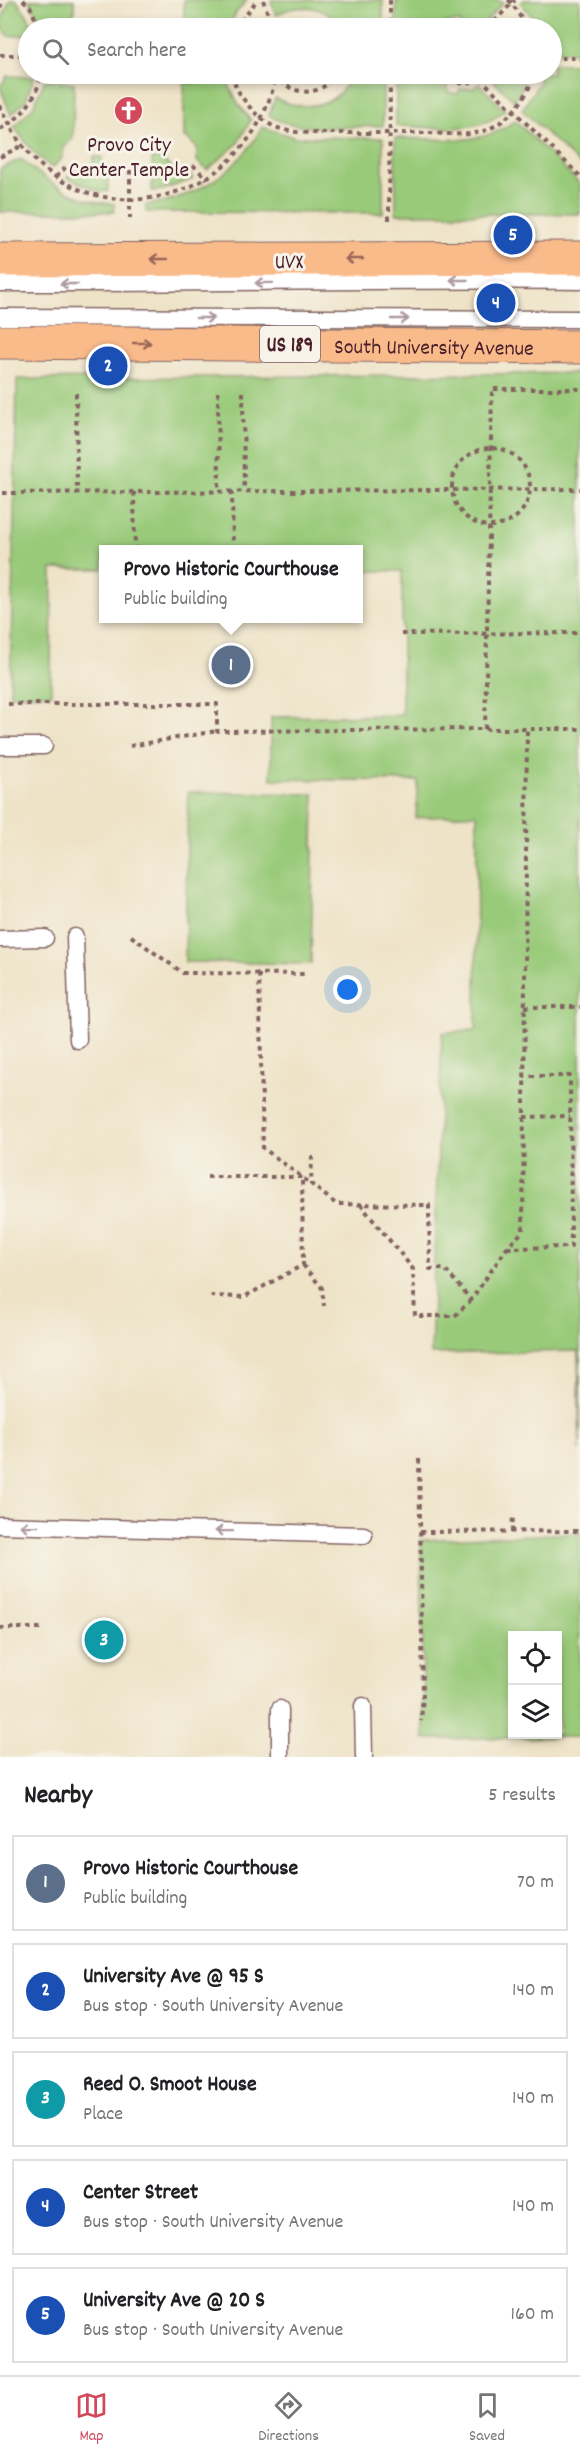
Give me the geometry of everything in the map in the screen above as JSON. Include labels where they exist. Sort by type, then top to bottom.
[{"type":"highway","points":[[0,260],[580,258]]},
{"type":"highway","name":"South University Avenue","points":[[0,342],[580,347]]},
{"type":"lane","name":"UVX","points":[[0,283],[580,281]]},
{"type":"lane","points":[[0,317],[580,319]]},
{"type":"lane","points":[[0,746],[44,746]]},
{"type":"lane","points":[[75,937],[78,1040]]},
{"type":"lane","points":[[0,939],[45,938]]},
{"type":"lane","points":[[0,1525],[364,1535]]},
{"type":"lane","points":[[363,1706],[364,1757]]},
{"type":"lane","points":[[280,1709],[280,1757]]},
{"type":"path","points":[[0,8],[3,0]]},
{"type":"path","points":[[23,0],[30,6],[35,18]]},
{"type":"path","points":[[244,18],[257,0]]},
{"type":"path","points":[[263,0],[269,18]]},
{"type":"path","points":[[390,0],[390,18]]},
{"type":"path","points":[[497,18],[512,1],[521,18]]},
{"type":"path","points":[[0,55],[18,55]]},
{"type":"path","points":[[562,58],[580,58]]},
{"type":"path","points":[[0,129],[8,125],[31,103],[38,84]]},
{"type":"path","points":[[237,84],[245,101],[262,118],[277,128],[302,132],[390,133],[476,133],[496,124],[513,111],[523,101],[531,84]]},
{"type":"path","points":[[0,105],[8,125],[36,163],[56,177],[103,198],[130,199],[181,193],[224,167],[243,148],[262,118],[274,84]]},
{"type":"path","points":[[283,84],[294,91],[306,93],[318,90],[328,84]]},
{"type":"path","points":[[389,220],[390,84]]},
{"type":"path","points":[[486,84],[580,176]]},
{"type":"path","points":[[0,157],[22,145]]},
{"type":"path","points":[[56,177],[68,165]]},
{"type":"path","points":[[193,165],[207,179]]},
{"type":"path","points":[[130,170],[130,218]]},
{"type":"path","points":[[485,729],[492,389],[580,389]]},
{"type":"path","points":[[218,392],[219,491]]},
{"type":"path","points":[[243,392],[244,491]]},
{"type":"path","points":[[76,393],[77,492]]},
{"type":"path","points":[[490,448],[505,451],[519,461],[528,478],[530,490],[527,504],[515,518],[496,525],[481,525],[464,513],[453,497],[452,490],[454,473],[462,462],[474,452],[490,448]]},
{"type":"path","points":[[3,493],[580,489]]},
{"type":"path","points":[[232,491],[233,545]]},
{"type":"path","points":[[134,492],[135,545]]},
{"type":"path","points":[[401,634],[580,633]]},
{"type":"path","points":[[8,704],[217,704],[217,731]]},
{"type":"path","points":[[360,1204],[413,1269],[415,1316],[455,1316],[471,1300],[507,1248],[523,1231],[527,729]]},
{"type":"path","points":[[130,746],[217,731],[580,729]]},
{"type":"path","points":[[131,936],[183,973],[306,974]]},
{"type":"path","points":[[259,974],[263,1148],[336,1204],[429,1205],[430,1269],[445,1269],[471,1300]]},
{"type":"path","points":[[525,1007],[580,1007]]},
{"type":"path","points":[[507,1248],[571,1247],[570,1076],[524,1076]]},
{"type":"path","points":[[524,1117],[570,1116]]},
{"type":"path","points":[[311,1184],[312,1156]]},
{"type":"path","points":[[207,1177],[302,1177]]},
{"type":"path","points":[[302,1177],[303,1265],[322,1288],[324,1306]]},
{"type":"path","points":[[207,1296],[244,1297],[303,1265]]},
{"type":"path","points":[[419,1459],[423,1695],[421,1722]]},
{"type":"path","points":[[512,1532],[513,1515]]},
{"type":"path","points":[[420,1533],[580,1531]]},
{"type":"path","points":[[0,1628],[44,1628]]},
{"type":"green space","points":[[10,0],[16,0],[28,18],[18,18],[18,36],[8,36],[0,24]]},
{"type":"green space","points":[[29,0],[74,0],[74,18],[39,18]]},
{"type":"green space","points":[[184,0],[247,0],[233,18],[184,18]]},
{"type":"green space","points":[[271,0],[383,0],[383,18],[334,18],[313,8],[294,8],[276,15]]},
{"type":"green space","points":[[396,0],[498,0],[503,3],[489,18],[396,18]]},
{"type":"green space","points":[[523,0],[580,0],[580,52],[562,52],[562,18],[533,18],[521,3]]},
{"type":"green space","points":[[562,64],[580,64],[580,165],[522,110],[538,85],[562,84]]},
{"type":"green space","points":[[7,76],[18,76],[18,84],[32,84],[26,100],[11,115],[0,87]]},
{"type":"green space","points":[[43,84],[74,84],[73,138],[63,148],[63,157],[52,168],[33,152],[14,127],[33,107]]},
{"type":"green space","points":[[184,84],[228,84],[239,105],[251,120],[237,144],[207,170],[197,161],[197,148],[187,138],[184,138]]},
{"type":"green space","points":[[383,84],[383,126],[308,127],[280,121],[269,115],[275,98],[297,105],[319,104],[338,94],[345,85]]},
{"type":"green space","points":[[396,84],[437,84],[439,86],[443,84],[448,87],[448,92],[458,94],[460,89],[474,88],[479,84],[505,110],[494,118],[468,126],[438,128],[396,126]]},
{"type":"green space","points":[[497,84],[524,84],[514,101]]},
{"type":"green space","points":[[515,120],[580,184],[580,214],[396,214],[395,138],[458,140],[474,138],[503,129]]},
{"type":"green space","points":[[262,127],[294,137],[383,138],[383,213],[146,212],[146,205],[182,196],[214,180],[228,170],[241,157]]},
{"type":"green space","points":[[94,157],[102,157],[102,169],[108,169],[108,191],[101,192],[67,178],[73,169],[86,169],[94,161]]},
{"type":"green space","points":[[152,158],[165,158],[165,162],[175,170],[187,170],[193,179],[163,190],[152,191]]},
{"type":"green space","points":[[21,159],[64,190],[87,200],[114,204],[114,212],[0,212],[0,169]]},
{"type":"green space","points":[[580,373],[580,1451],[578,1351],[431,1354],[442,1033],[476,1030],[477,814],[416,818],[418,781],[271,779],[271,717],[402,715],[402,571],[363,571],[363,545],[99,545],[99,569],[52,569],[51,694],[10,695],[17,379]]},
{"type":"green space","points":[[188,792],[314,794],[311,964],[185,962]]},
{"type":"green space","points":[[580,1533],[580,1737],[562,1737],[562,1631],[508,1631],[508,1738],[424,1739],[421,1540]]},
{"type":"place","name":"Provo City Center Temple","points":[[129,111]]},
{"type":"place","name":"University Ave @ 20 S","points":[[513,235]]},
{"type":"place","name":"Center Street","points":[[496,303]]},
{"type":"place","name":"University Ave @ 95 S","points":[[108,366]]},
{"type":"place","name":"Provo Historic Courthouse","points":[[231,665]]},
{"type":"place","name":"Reed O. Smoot House","points":[[104,1640]]}]
